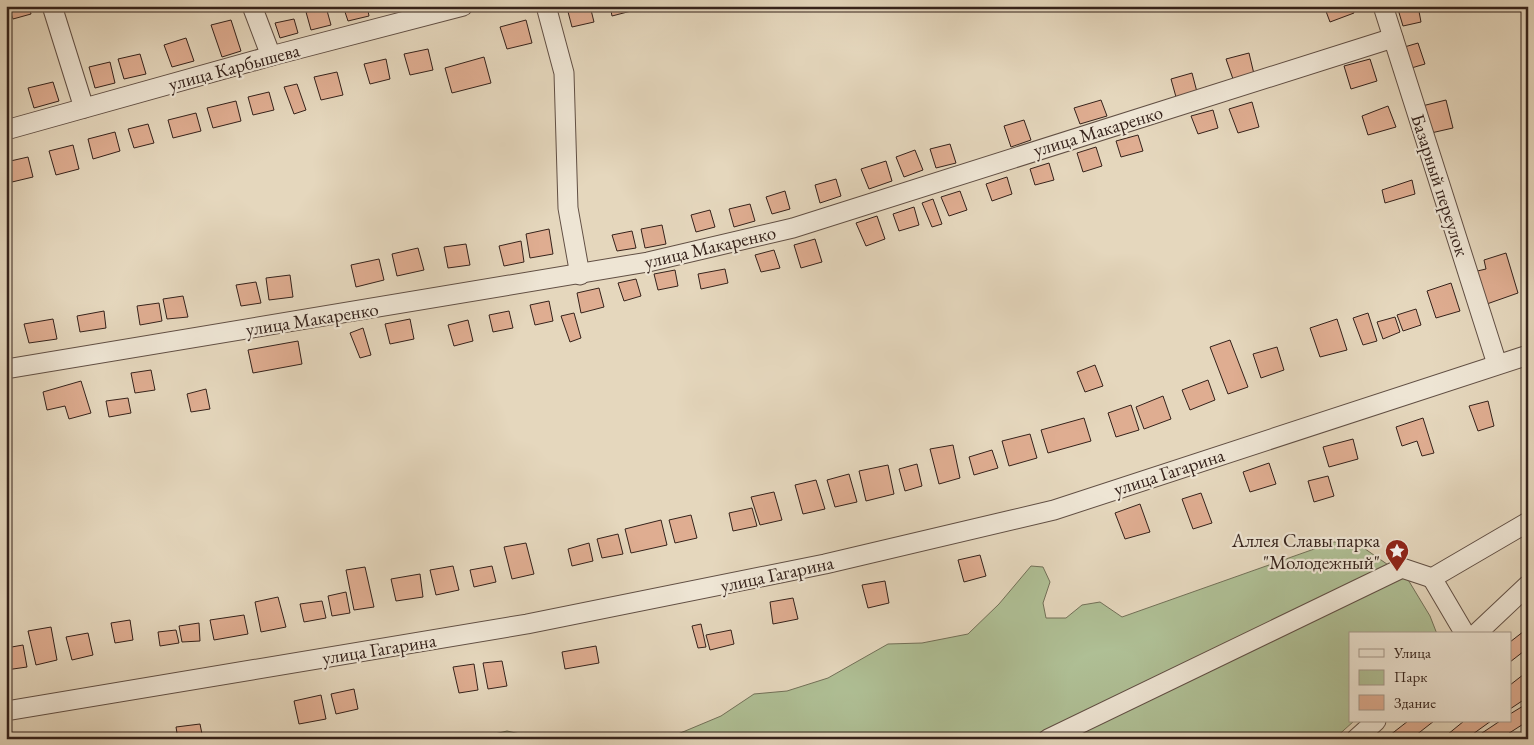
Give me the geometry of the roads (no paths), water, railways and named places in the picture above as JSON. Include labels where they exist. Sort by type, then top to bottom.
[{"type":"street","points":[[52,6],[84,108]]},
{"type":"street","points":[[252,6],[271,56]]},
{"type":"street","name":"улица Карбышева","points":[[6,130],[271,56],[463,6]]},
{"type":"street","points":[[546,6],[564,73],[568,208],[580,276]]},
{"type":"street","name":"Базарный переулок","points":[[1383,6],[1497,364]]},
{"type":"street","name":"улица Макаренко","points":[[6,369],[580,276],[793,228],[1393,38]]},
{"type":"street","name":"улица Гагарина","points":[[6,711],[527,624],[825,564],[1054,510],[1528,355]]},
{"type":"street","points":[[1432,578],[1528,522]]},
{"type":"street","points":[[1048,739],[1402,568],[1432,578],[1464,632]]},
{"type":"street","points":[[1478,632],[1528,585]]},
{"type":"street","points":[[1356,739],[1375,722]]},
{"type":"place","name":"Аллея Славы парка \"Молодежный\"","points":[[1397,572]]}]
